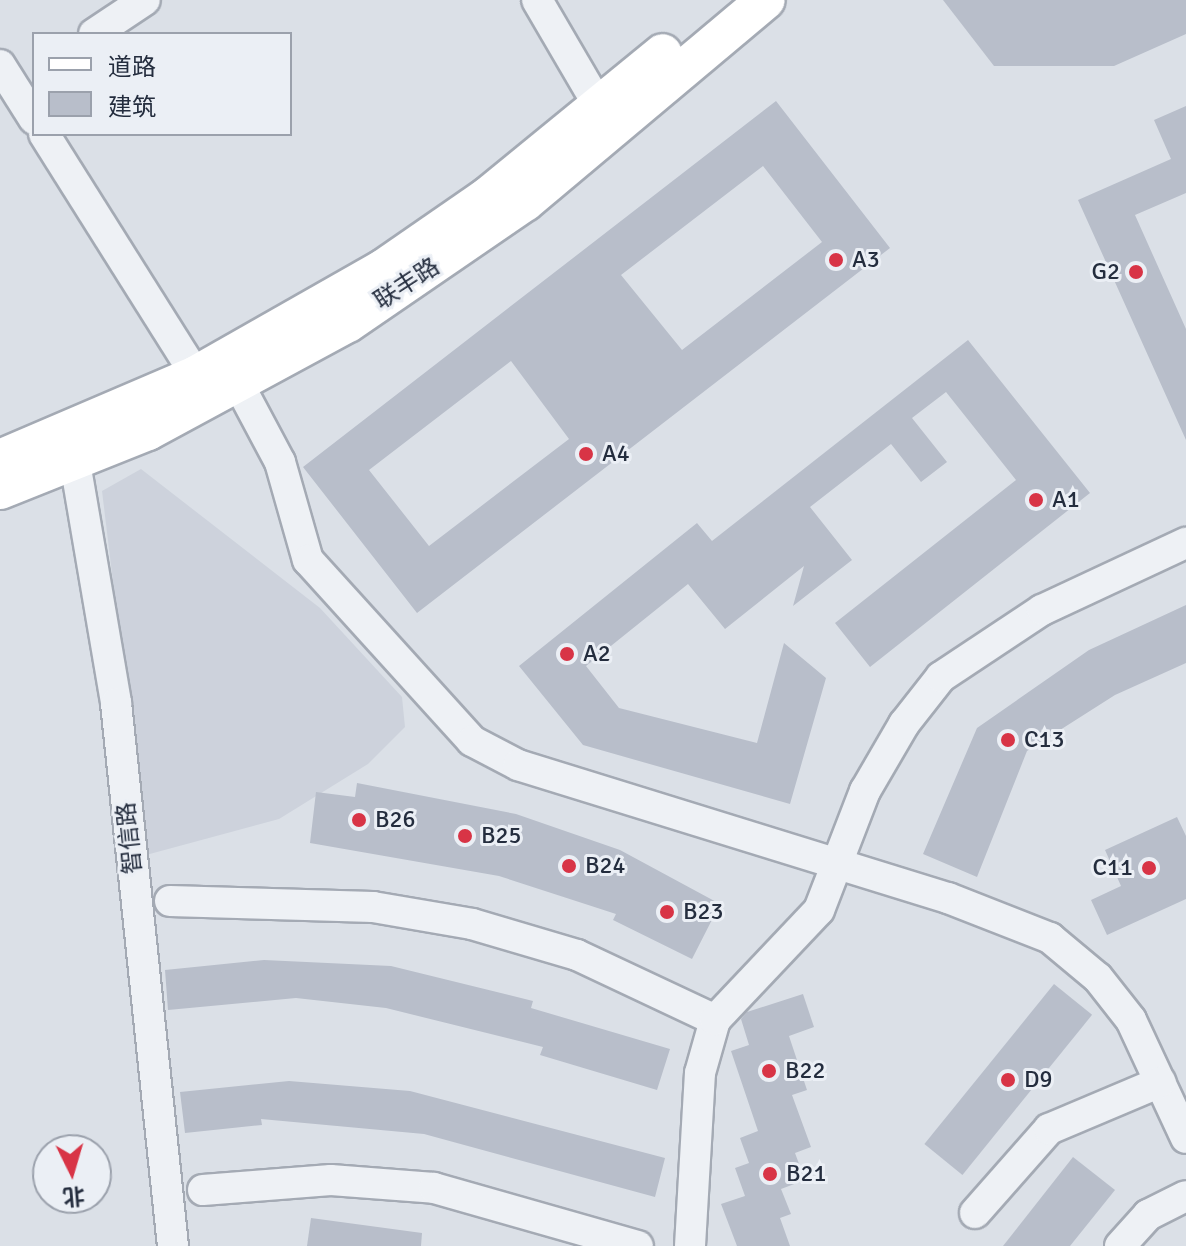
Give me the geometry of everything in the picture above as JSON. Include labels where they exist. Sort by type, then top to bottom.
[{"type":"main road","name":"联丰路","points":[[0,490],[66,449],[384,268],[599,106],[726,0]]},
{"type":"main road","name":"联丰路","points":[[0,459],[66,449],[239,385],[348,323],[525,202],[766,0]]},
{"type":"street","points":[[97,32],[145,0]]},
{"type":"street","points":[[537,0],[599,106]]},
{"type":"street","points":[[12,80],[32,115]]},
{"type":"street","points":[[45,136],[196,375]]},
{"type":"street","points":[[239,385],[280,462],[308,560],[472,741],[518,765],[841,864],[1050,938],[1098,978],[1131,1020],[1186,1138]]},
{"type":"street","name":"智信路","points":[[66,449],[102,705],[159,1246]]},
{"type":"street","name":"智信路","points":[[66,449],[116,703],[173,1246]]},
{"type":"street","points":[[690,1246],[700,1073],[715,1020],[819,910],[841,864],[865,791],[941,677],[1042,610],[1186,543]]},
{"type":"street","points":[[170,901],[373,907],[472,924],[577,955],[715,1020]]},
{"type":"street","points":[[975,1213],[1049,1129],[1160,1082]]},
{"type":"street","points":[[203,1190],[331,1180],[434,1188],[638,1246]]},
{"type":"street","points":[[1120,1246],[1148,1215],[1186,1196]]},
{"type":"shaded area","points":[[141,469],[320,608],[402,697],[405,727],[368,764],[279,819],[146,855],[102,491]]},
{"type":"building","points":[[943,0],[1186,0],[1186,34],[1114,66],[994,66]]},
{"type":"building","points":[[776,101],[890,248],[417,613],[303,467]],"holes":[[[763,166],[822,242],[682,350],[621,275]],[[511,361],[569,439],[429,546],[369,470]]]},
{"type":"building","name":"G2","points":[[1186,106],[1186,193],[1135,215],[1186,329],[1186,440],[1078,200],[1171,159],[1154,120]]},
{"type":"building","points":[[968,340],[1090,493],[870,667],[835,623],[1016,480],[946,392],[912,418],[947,462],[921,482],[891,444],[810,507],[852,560],[793,606],[804,566],[725,629],[688,584],[586,666],[619,708],[757,743],[784,643],[826,678],[790,804],[583,745],[519,666],[697,523],[712,541]]},
{"type":"building","name":"C13","points":[[1186,605],[1186,663],[1115,695],[1027,751],[977,877],[923,854],[977,728],[1089,650]]},
{"type":"building","points":[[357,783],[516,814],[620,850],[720,904],[692,959],[613,920],[616,914],[499,876],[310,843],[316,792],[355,797]]},
{"type":"building","name":"C11","points":[[1177,817],[1186,836],[1186,899],[1107,935],[1091,900],[1121,886],[1105,850]]},
{"type":"building","points":[[264,960],[391,966],[533,1001],[531,1008],[670,1049],[657,1090],[540,1055],[543,1047],[386,1008],[296,998],[168,1010],[165,970]]},
{"type":"building","name":"D9","points":[[1054,984],[1092,1015],[962,1175],[924,1144]]},
{"type":"building","points":[[803,994],[814,1027],[789,1036],[807,1090],[792,1095],[811,1147],[795,1153],[805,1180],[781,1189],[791,1214],[780,1218],[790,1246],[737,1246],[721,1204],[745,1196],[735,1168],[749,1163],[740,1138],[758,1131],[731,1051],[749,1045],[741,1019],[747,1012]]},
{"type":"building","points":[[289,1081],[410,1091],[665,1158],[655,1197],[424,1134],[261,1119],[262,1125],[185,1133],[180,1092]]},
{"type":"building","points":[[1073,1157],[1115,1190],[1070,1246],[1003,1246]]},
{"type":"building","points":[[311,1218],[422,1233],[421,1246],[307,1246]]},
{"type":"place","name":"A3","points":[[836,260]]},
{"type":"place","name":"G2","points":[[1136,272]]},
{"type":"place","name":"A4","points":[[586,454]]},
{"type":"place","name":"A1","points":[[1036,500]]},
{"type":"place","name":"A2","points":[[567,654]]},
{"type":"place","name":"C13","points":[[1008,740]]},
{"type":"place","name":"B26","points":[[359,820]]},
{"type":"place","name":"B25","points":[[465,836]]},
{"type":"place","name":"B24","points":[[569,866]]},
{"type":"place","name":"C11","points":[[1149,868]]},
{"type":"place","name":"B23","points":[[667,912]]},
{"type":"place","name":"B22","points":[[769,1071]]},
{"type":"place","name":"D9","points":[[1008,1080]]},
{"type":"place","name":"B21","points":[[770,1174]]}]
